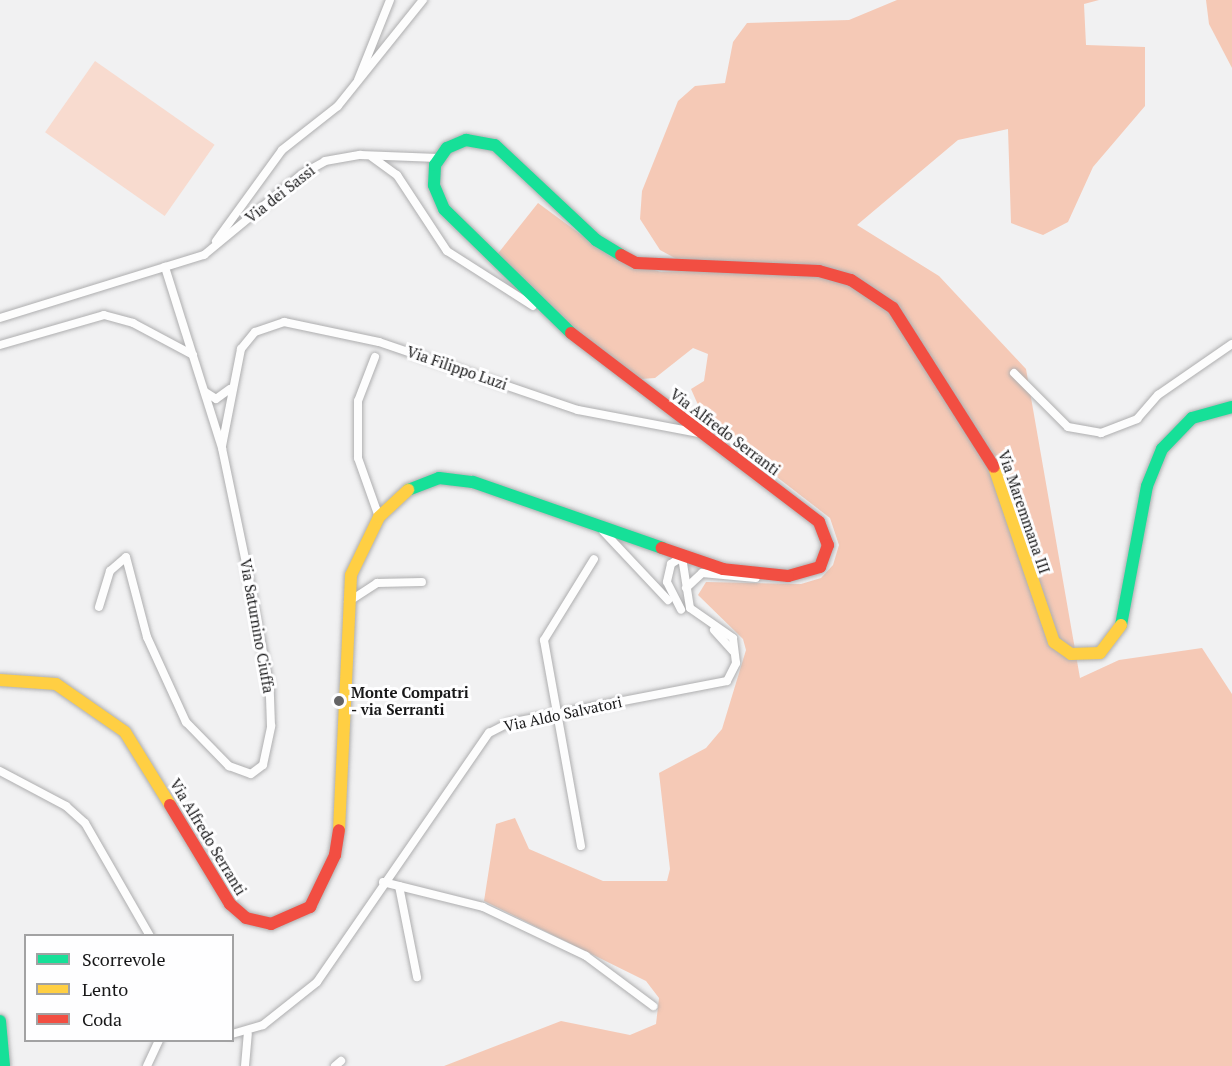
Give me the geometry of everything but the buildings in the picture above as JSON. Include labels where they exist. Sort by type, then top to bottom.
[{"type":"main road","name":"Via Maremmana III","points":[[438,158],[461,141],[490,142],[596,240],[624,258],[661,268],[762,265],[824,272],[856,282],[893,308],[911,328],[990,454],[1048,632],[1071,654],[1100,653],[1120,628],[1147,486],[1162,449],[1192,418],[1232,407]]},
{"type":"main road","name":"Via Alfredo Serranti","points":[[0,680],[56,684],[125,732],[230,904],[256,922],[280,923],[315,900],[340,840],[348,602],[356,558],[379,517],[413,485],[448,478],[473,482],[682,557],[779,575],[806,575],[820,567],[828,551],[824,528],[547,315],[442,206],[433,180],[438,158]]},
{"type":"main road","points":[[0,1021],[4,1066]]},
{"type":"street","points":[[358,81],[390,0]]},
{"type":"street","points":[[0,318],[204,255],[282,150],[328,116],[423,0]]},
{"type":"street","points":[[366,155],[397,175],[447,251],[547,315]]},
{"type":"street","name":"Via dei Sassi","points":[[204,255],[308,170],[338,158],[366,155],[438,158]]},
{"type":"street","name":"Via Saturnino Ciuffa","points":[[99,607],[110,571],[126,556],[132,599],[186,722],[235,770],[251,774],[263,765],[271,726],[270,689],[222,448],[165,267]]},
{"type":"street","points":[[0,345],[104,315],[134,323],[193,356]]},
{"type":"street","name":"Via Filippo Luzi","points":[[222,448],[235,364],[250,337],[263,327],[293,322],[379,342],[578,410],[693,431],[715,443]]},
{"type":"street","points":[[1014,373],[1068,427],[1101,433],[1134,421],[1158,396],[1232,344]]},
{"type":"street","points":[[375,357],[358,401],[358,458],[379,517]]},
{"type":"street","points":[[204,391],[216,399],[231,386]]},
{"type":"street","points":[[592,525],[681,610],[724,637],[736,663]]},
{"type":"street","points":[[681,610],[666,582],[671,564],[682,557],[685,592],[690,608],[733,638],[736,663]]},
{"type":"street","points":[[581,846],[545,637],[594,559]]},
{"type":"street","points":[[685,592],[702,573],[779,575]]},
{"type":"street","points":[[348,602],[377,583],[422,582]]},
{"type":"street","name":"Via Aldo Salvatori","points":[[248,1034],[317,982],[481,740],[509,723],[558,712],[716,687],[729,678],[736,663]]},
{"type":"street","points":[[0,771],[66,806],[86,823],[149,934]]},
{"type":"street","points":[[383,882],[483,907],[586,956],[653,1006]]},
{"type":"street","points":[[399,886],[417,977]]},
{"type":"street","points":[[234,1034],[248,1034],[245,1066]]},
{"type":"street","points":[[147,1066],[159,1042]]},
{"type":"shaded area","points":[[897,0],[1099,0],[1084,4],[1086,45],[1145,47],[1145,106],[1093,167],[1068,222],[1043,235],[1011,223],[1008,129],[958,140],[857,225],[939,276],[1026,369],[1080,678],[1119,660],[1202,648],[1232,694],[1232,1066],[444,1066],[561,1021],[630,1035],[656,1024],[659,998],[646,981],[484,901],[496,824],[515,818],[529,849],[603,881],[667,881],[670,869],[659,773],[706,748],[722,729],[746,650],[743,639],[698,595],[706,582],[801,584],[821,578],[833,565],[839,545],[830,518],[738,447],[699,407],[691,389],[704,381],[708,354],[693,348],[655,378],[641,379],[546,307],[496,256],[538,203],[610,256],[661,272],[697,270],[660,250],[640,219],[642,191],[678,101],[695,86],[725,83],[733,42],[747,23],[849,20]]},
{"type":"shaded area","points":[[1206,0],[1232,0],[1232,68],[1209,24]]},
{"type":"shaded area","points":[[95,61],[215,145],[165,216],[45,132]]},
{"type":"traffic: fast","points":[[571,333],[444,209],[434,185],[435,165],[447,148],[466,140],[495,145],[596,240],[621,255]]},
{"type":"traffic: fast","points":[[1121,625],[1147,486],[1162,449],[1192,418],[1232,407]]},
{"type":"traffic: fast","points":[[408,490],[439,478],[473,482],[662,548]]},
{"type":"traffic: fast","points":[[0,1021],[4,1066]]},
{"type":"traffic: slow","points":[[994,467],[1054,642],[1071,654],[1100,653],[1121,625]]},
{"type":"traffic: slow","points":[[339,830],[351,575],[379,517],[408,490]]},
{"type":"traffic: slow","points":[[0,680],[56,684],[125,732],[170,805]]},
{"type":"traffic: jam","points":[[621,255],[636,263],[819,271],[851,280],[893,308],[994,467]]},
{"type":"traffic: jam","points":[[571,333],[819,522],[828,545],[820,567],[788,576],[723,569],[662,548]]},
{"type":"traffic: jam","points":[[170,805],[230,904],[246,918],[271,924],[310,907],[335,855],[339,830]]},
{"type":"place","name":"Monte Compatri - via Serranti","points":[[339,701]]}]
